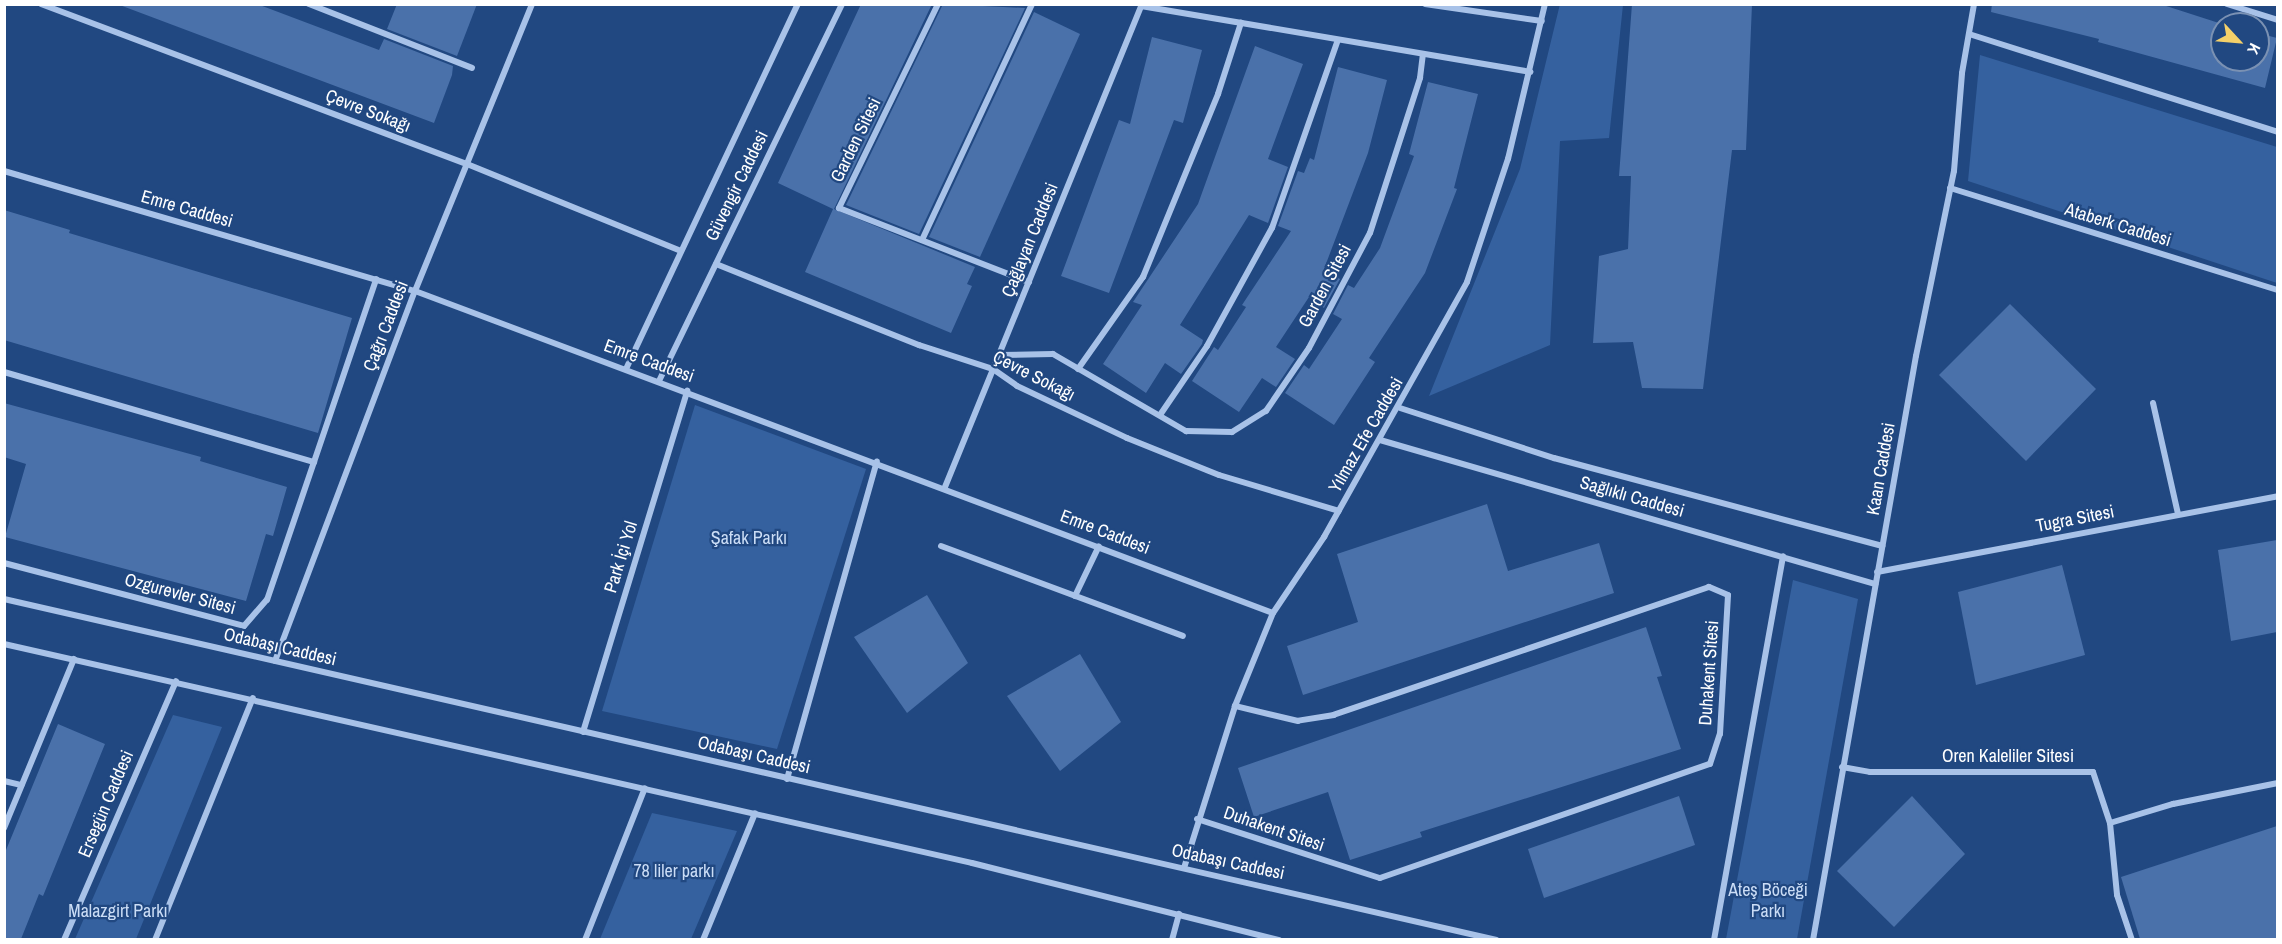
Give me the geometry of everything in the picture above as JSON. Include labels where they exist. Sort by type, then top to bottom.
[{"type":"street","name":"Çevre Sokağı","points":[[41,4],[467,164],[681,251]]},
{"type":"street","points":[[309,4],[472,68]]},
{"type":"street","name":"Çağrı Caddesi","points":[[275,661],[415,291],[532,4]]},
{"type":"street","name":"Güvengir Caddesi","points":[[626,369],[798,4]]},
{"type":"street","name":"Güvengir Caddesi","points":[[659,381],[842,4]]},
{"type":"street","name":"Garden Sitesi","points":[[938,4],[840,208],[1029,282]]},
{"type":"street","points":[[922,240],[1032,4]]},
{"type":"street","points":[[1425,4],[1542,21]]},
{"type":"street","name":"Yılmaz Efe Caddesi","points":[[1184,868],[1197,819],[1235,705],[1273,613],[1339,512],[1400,408],[1467,282],[1508,159],[1545,4]]},
{"type":"street","name":"Kaan Caddesi","points":[[1813,939],[1877,572],[1950,188],[1974,4]]},
{"type":"street","points":[[2227,4],[2277,20]]},
{"type":"street","points":[[1142,5],[1530,72]]},
{"type":"street","name":"Çağlayan Caddesi","points":[[945,487],[1142,5]]},
{"type":"street","points":[[1078,369],[1143,276],[1218,94],[1240,23]]},
{"type":"street","points":[[1969,34],[2277,132]]},
{"type":"street","points":[[1160,415],[1207,346],[1272,228],[1338,40]]},
{"type":"street","name":"Garden Sitesi","points":[[999,355],[1053,354],[1186,431],[1232,432],[1266,411],[1310,348],[1370,233],[1420,78],[1423,54]]},
{"type":"street","name":"Emre Caddesi","points":[[4,171],[415,291],[945,487],[1273,613]]},
{"type":"street","name":"Ataberk Caddesi","points":[[1950,188],[2277,290]]},
{"type":"street","name":"Çevre Sokağı","points":[[716,264],[919,345],[993,369],[1017,386],[1127,438],[1219,475],[1339,512]]},
{"type":"street","name":"Ozgurevler Sitesi","points":[[4,563],[244,626],[267,600],[376,279]]},
{"type":"street","points":[[4,372],[314,462]]},
{"type":"street","name":"Park İçi Yol","points":[[583,732],[687,391]]},
{"type":"street","points":[[2153,403],[2178,514]]},
{"type":"street","name":"Sağlıklı Caddesi","points":[[1400,408],[1554,458],[1882,546]]},
{"type":"street","name":"Sağlıklı Caddesi","points":[[1380,440],[1875,584]]},
{"type":"street","points":[[787,779],[877,462]]},
{"type":"street","name":"Tugra Sitesi","points":[[1877,572],[2277,496]]},
{"type":"street","points":[[941,546],[1183,636]]},
{"type":"street","points":[[1075,596],[1099,546]]},
{"type":"street","points":[[1714,939],[1783,556]]},
{"type":"street","name":"Duhakent Sitesi","points":[[1197,819],[1380,878],[1710,764],[1720,734],[1728,595],[1709,587],[1334,715],[1298,721],[1235,705]]},
{"type":"street","name":"Odabaşı Caddesi","points":[[4,599],[1497,939]]},
{"type":"street","points":[[4,644],[253,698],[755,813],[1279,939]]},
{"type":"street","points":[[4,828],[74,659]]},
{"type":"street","name":"Ersegün Caddesi","points":[[64,939],[176,681]]},
{"type":"street","points":[[155,939],[253,698]]},
{"type":"street","name":"Oren Kaleliler Sitesi","points":[[1842,767],[1870,772],[2093,772],[2110,823]]},
{"type":"street","points":[[4,781],[22,785]]},
{"type":"street","points":[[2132,939],[2117,895],[2110,823],[2173,804],[2277,783]]},
{"type":"street","points":[[585,939],[645,788]]},
{"type":"street","points":[[703,939],[755,813]]},
{"type":"street","points":[[1172,939],[1179,914]]},
{"type":"green space","points":[[1560,4],[1623,5],[1609,138],[1560,141],[1550,345],[1429,396],[1520,169]]},
{"type":"green space","points":[[1980,55],[2277,147],[2277,283],[1968,181]]},
{"type":"green space","name":"Şafak Parkı","points":[[695,405],[866,469],[777,749],[602,711]]},
{"type":"green space","name":"Ateş Böceği Parkı","points":[[1793,580],[1858,599],[1797,939],[1726,939]]},
{"type":"green space","name":"Malazgirt Parkı","points":[[173,715],[222,727],[136,939],[75,939]]},
{"type":"green space","name":"78 liler parkı","points":[[652,813],[737,831],[691,939],[600,939]]},
{"type":"building","points":[[117,4],[257,4],[379,50],[384,39],[453,66],[452,75],[434,123]]},
{"type":"building","points":[[397,4],[477,4],[457,56],[387,29]]},
{"type":"building","points":[[861,4],[932,4],[834,209],[975,267],[967,284],[972,286],[951,333],[805,272],[833,209],[778,183]]},
{"type":"building","points":[[943,4],[1025,8],[919,234],[846,205]]},
{"type":"building","points":[[1632,4],[1752,4],[1746,150],[1732,150],[1703,389],[1642,388],[1633,342],[1593,343],[1599,256],[1628,249],[1631,176],[1619,176]]},
{"type":"building","points":[[1992,4],[2160,4],[2210,20],[2210,72],[2269,72],[2265,88],[2098,42],[2099,39],[1991,12]]},
{"type":"building","points":[[1034,12],[1080,34],[980,257],[929,237]]},
{"type":"building","points":[[2270,36],[2277,38],[2270,67]]},
{"type":"building","points":[[1152,37],[1202,50],[1183,123],[1174,120],[1109,293],[1061,276],[1119,120],[1130,124]]},
{"type":"building","points":[[1255,46],[1303,64],[1268,159],[1288,167],[1268,223],[1249,215],[1180,325],[1203,340],[1202,344],[1181,374],[1165,363],[1146,393],[1103,364],[1142,305],[1133,302],[1198,204]]},
{"type":"building","points":[[1338,67],[1387,80],[1368,153],[1324,269],[1340,279],[1324,308],[1309,297],[1276,347],[1295,359],[1276,387],[1262,378],[1239,412],[1192,381],[1214,347],[1218,350],[1246,307],[1242,305],[1291,231],[1278,226],[1298,171],[1304,173],[1310,158],[1314,160]]},
{"type":"building","points":[[1428,82],[1478,94],[1454,188],[1457,189],[1425,273],[1369,358],[1375,362],[1334,425],[1285,393],[1304,365],[1309,369],[1342,319],[1333,314],[1348,285],[1354,288],[1380,248],[1414,156],[1409,154]]},
{"type":"building","points":[[4,210],[70,230],[69,233],[352,318],[318,433],[4,340]]},
{"type":"building","points":[[2010,304],[2096,389],[2026,461],[1939,375]]},
{"type":"building","points":[[4,403],[201,457],[200,461],[287,487],[273,536],[266,534],[246,601],[5,537],[26,464],[4,457]]},
{"type":"building","points":[[1487,504],[1508,571],[1599,543],[1614,593],[1303,695],[1287,646],[1358,622],[1337,554]]},
{"type":"building","points":[[2277,540],[2277,632],[2231,641],[2218,550]]},
{"type":"building","points":[[2062,565],[2085,655],[1976,685],[1958,592]]},
{"type":"building","points":[[927,595],[968,663],[907,713],[854,637]]},
{"type":"building","points":[[1646,627],[1662,676],[1657,677],[1681,749],[1420,832],[1422,837],[1350,860],[1328,792],[1254,817],[1238,768]]},
{"type":"building","points":[[1080,654],[1121,722],[1060,771],[1007,696]]},
{"type":"building","points":[[58,724],[105,744],[43,896],[39,894],[21,939],[4,939],[4,855]]},
{"type":"building","points":[[1679,796],[1695,845],[1544,898],[1528,849]]},
{"type":"building","points":[[1912,796],[1965,854],[1894,927],[1837,871]]},
{"type":"building","points":[[2277,826],[2277,939],[2140,939],[2121,877]]}]
